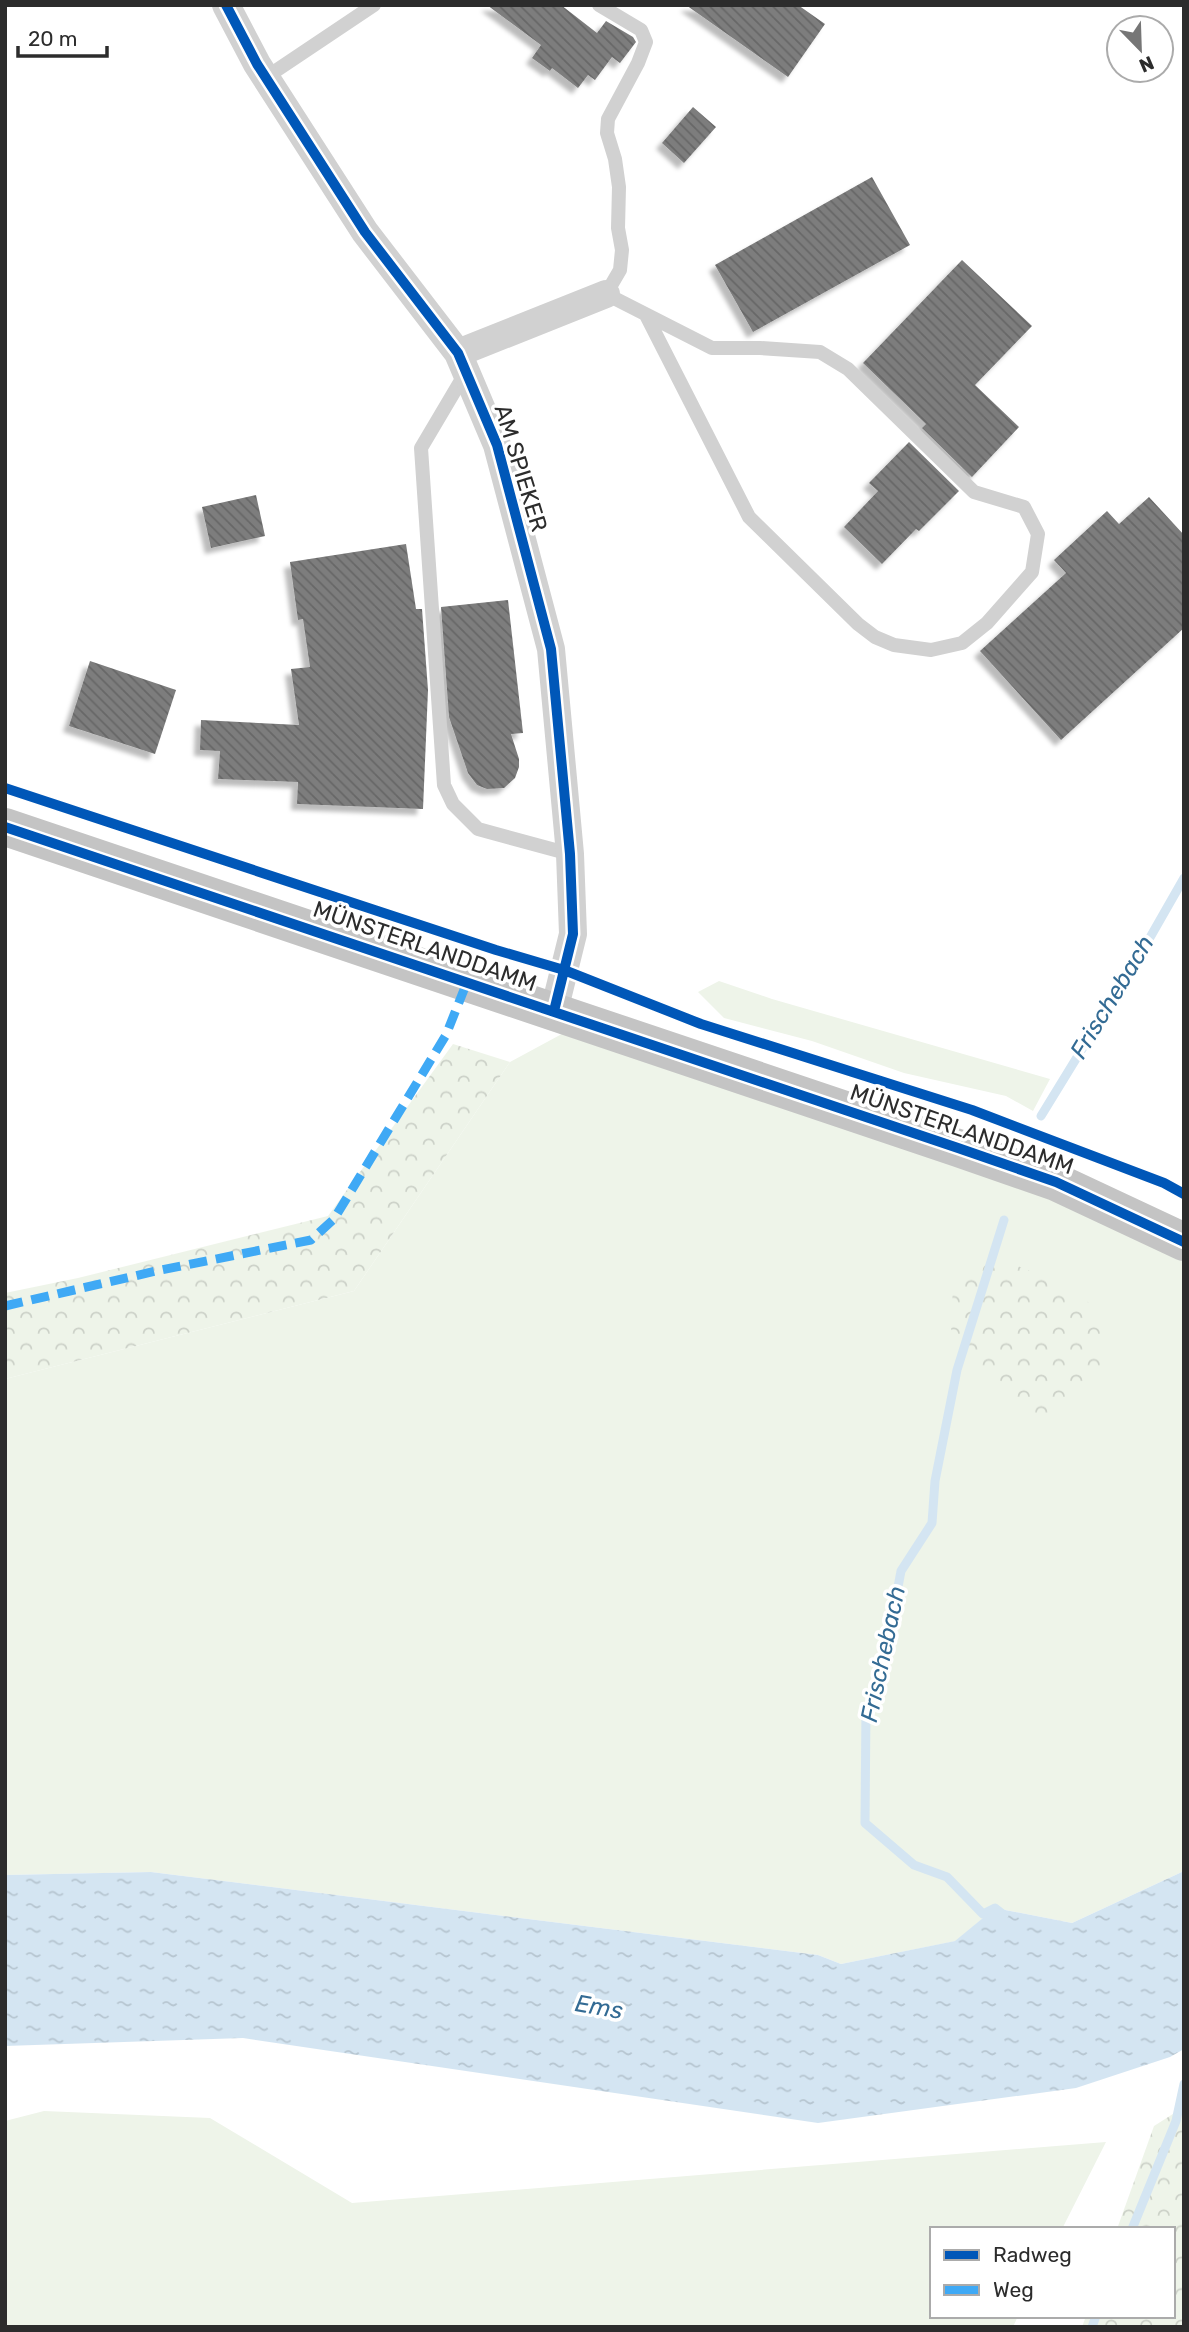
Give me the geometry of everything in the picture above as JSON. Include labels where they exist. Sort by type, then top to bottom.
[{"type":"main road","name":"MÜNSTERLANDDAMM","points":[[5,827],[1056,1182],[1184,1242]]},
{"type":"street","name":"AM SPIEKER","points":[[226,5],[265,78],[365,232],[462,363],[497,445],[551,649],[570,854],[573,934],[554,1011]]},
{"type":"street","points":[[462,363],[606,294]]},
{"type":"lane","points":[[265,78],[374,5]]},
{"type":"lane","points":[[599,5],[641,30],[646,42],[638,63],[608,119],[607,133],[615,159],[619,187],[618,228],[622,250],[620,270],[606,294],[712,348],[820,352],[848,369],[974,492],[1024,507],[1038,534],[1032,572],[987,623],[962,643],[931,650],[894,645],[875,637],[858,624],[749,517],[646,315]]},
{"type":"lane","points":[[462,363],[421,448],[444,785],[453,804],[478,829],[570,854]]},
{"type":"green space","points":[[719,981],[772,999],[1050,1079],[1033,1111],[1006,1096],[904,1073],[812,1041],[724,1018],[698,992]]},
{"type":"green space","points":[[584,1022],[1184,1242],[1184,1871],[1072,1923],[995,1908],[956,1941],[841,1964],[818,1955],[151,1872],[5,1875],[5,1379],[354,1291],[510,1062]]},
{"type":"green space","points":[[453,1044],[510,1062],[354,1291],[5,1379],[5,1293],[78,1278],[328,1216]]},
{"type":"green space","points":[[996,1257],[1073,1289],[1105,1317],[1100,1371],[1044,1429],[993,1391],[951,1336],[953,1282]]},
{"type":"green space","points":[[1184,2107],[1184,2327],[1082,2327],[1085,2318],[1175,2318],[1175,2227],[1118,2227],[1154,2126]]},
{"type":"green space","points":[[44,2111],[210,2118],[352,2203],[1106,2142],[1063,2227],[930,2227],[930,2318],[1017,2318],[1013,2327],[5,2327],[5,2121]]},
{"type":"water","name":"Ems","points":[[1184,1871],[1184,2049],[1170,2057],[1076,2088],[818,2123],[243,2038],[5,2046],[5,1875],[151,1872],[818,1955],[841,1964],[955,1941],[995,1908],[1072,1923]]},
{"type":"building","points":[[487,5],[561,5],[597,33],[606,21],[633,37],[636,42],[620,63],[612,57],[595,80],[588,75],[578,88],[552,68],[550,71],[532,58],[541,45]]},
{"type":"building","points":[[686,5],[798,5],[825,24],[788,77]]},
{"type":"building","points":[[693,107],[716,127],[684,163],[662,143]]},
{"type":"building","points":[[872,177],[910,245],[753,332],[715,265]]},
{"type":"building","points":[[962,260],[1032,326],[975,385],[1019,427],[972,477],[922,428],[926,424],[863,363]]},
{"type":"building","points":[[909,442],[959,491],[882,564],[844,527],[878,491],[869,483]]},
{"type":"building","points":[[256,495],[265,536],[211,548],[202,507]]},
{"type":"building","points":[[1149,497],[1184,535],[1184,628],[1061,740],[980,651],[1066,573],[1054,560],[1107,511],[1119,524]]},
{"type":"building","points":[[406,544],[416,609],[422,609],[428,690],[423,809],[297,804],[298,782],[218,779],[220,751],[200,750],[201,720],[299,725],[291,669],[310,667],[303,619],[298,620],[290,562]]},
{"type":"building","points":[[508,600],[523,733],[511,734],[519,759],[515,778],[504,788],[487,789],[477,785],[468,773],[449,717],[441,607]]},
{"type":"building","points":[[90,661],[176,690],[155,754],[69,726]]},
{"type":"waterway","name":"Frischebach","points":[[1041,1116],[1184,878]]},
{"type":"waterway","name":"Frischebach","points":[[1004,1220],[957,1370],[935,1481],[932,1523],[901,1571],[878,1694],[866,1708],[865,1823],[914,1865],[947,1877],[983,1914],[995,1908],[1004,1915]]},
{"type":"waterway","points":[[1133,2227],[1176,2121],[1184,2084]]},
{"type":"waterway","points":[[1092,2327],[1095,2318]]},
{"type":"marked path","points":[[5,1306],[156,1271],[311,1240],[334,1219],[446,1035],[467,982]]},
{"type":"cycle path","points":[[226,5],[257,64],[365,232],[458,353],[497,445],[551,649],[570,854],[573,934],[554,1011]]},
{"type":"cycle path","points":[[5,788],[564,970],[701,1024],[972,1110],[1164,1183],[1184,1194]]},
{"type":"cycle path","points":[[5,827],[1056,1182],[1184,1242]]}]
